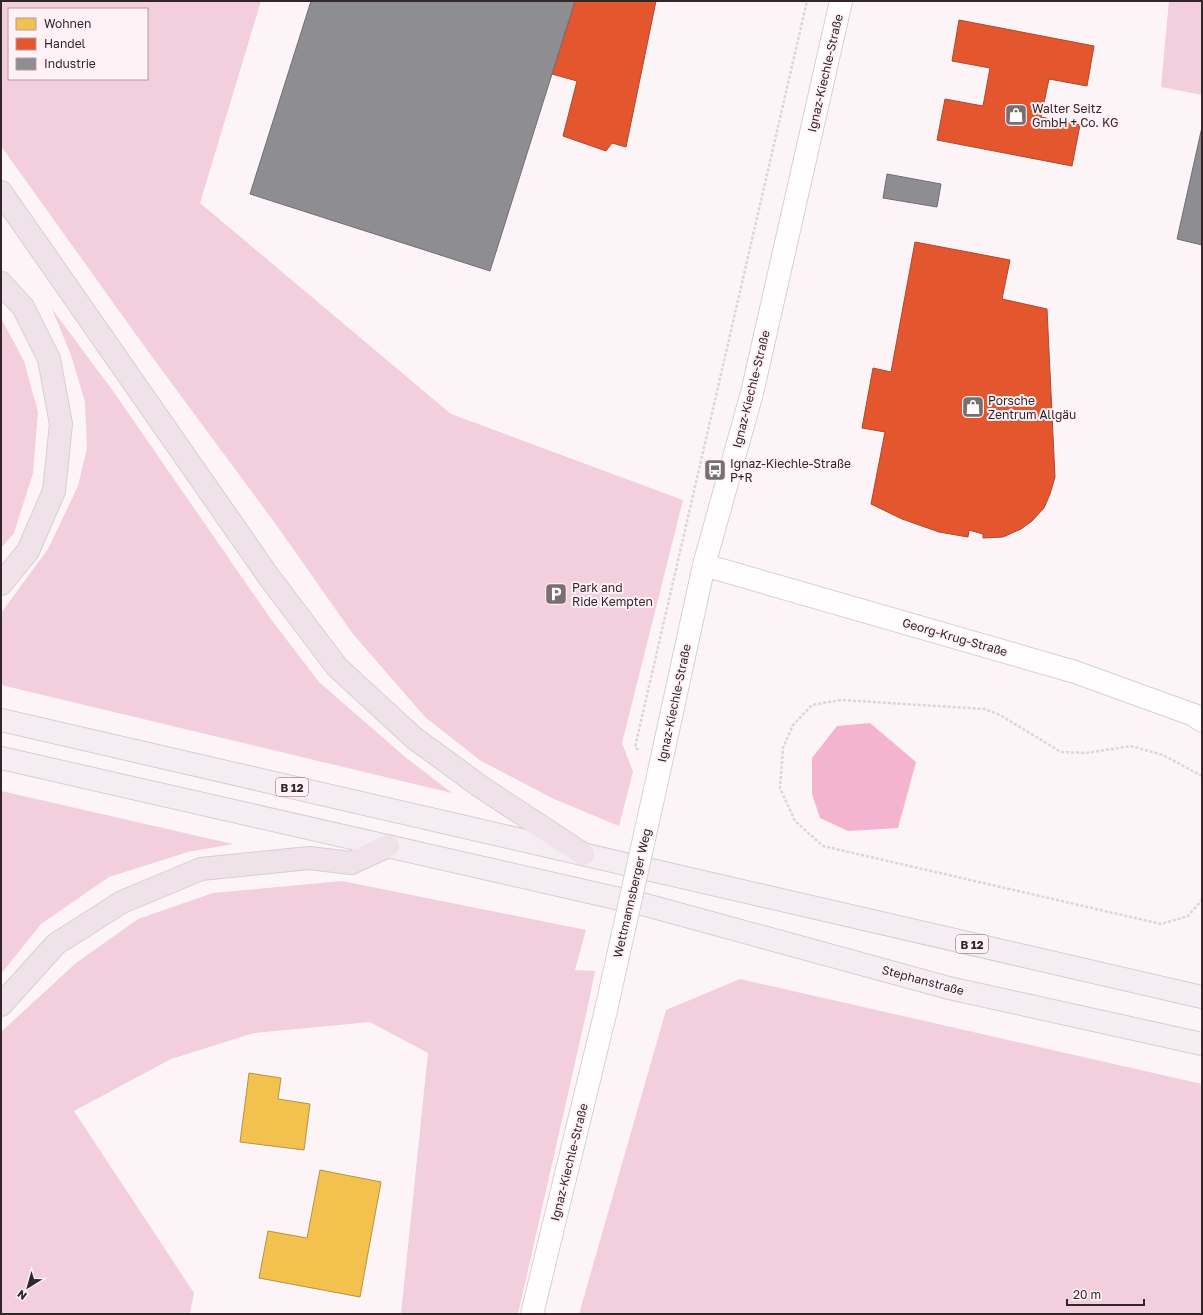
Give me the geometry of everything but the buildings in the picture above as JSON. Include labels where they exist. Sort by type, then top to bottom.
[{"type":"highway","points":[[1,192],[269,577],[337,667],[414,738],[481,787],[583,854]]},
{"type":"highway","points":[[1,283],[23,307],[49,359],[61,424],[54,491],[28,551],[1,584]]},
{"type":"highway","points":[[1,1005],[56,944],[122,902],[201,868],[309,858],[351,863],[388,846]]},
{"type":"main road","name":"B 12","points":[[1,720],[1202,997]]},
{"type":"main road","name":"Stephanstraße","points":[[1,758],[646,905],[949,988],[1202,1044]]},
{"type":"street","name":"Ignaz-Kiechle-Straße","points":[[658,776],[704,565],[752,393],[841,1]]},
{"type":"street","name":"Georg-Krug-Straße","points":[[704,565],[1075,672],[1194,715],[1202,721]]},
{"type":"street","name":"Wettmannsberger Weg","points":[[606,1010],[658,776]]},
{"type":"street","name":"Ignaz-Kiechle-Straße","points":[[532,1314],[606,1010]]},
{"type":"path","points":[[635,747],[806,1]]},
{"type":"path","points":[[1202,776],[1163,755],[1131,746],[1086,752],[1061,752],[1000,715],[985,709],[842,700],[812,705],[793,725],[783,748],[780,788],[795,821],[823,846],[1161,924],[1188,916],[1202,900]]},
{"type":"shaded area","points":[[1,1],[261,1],[200,203],[451,414],[683,500],[622,743],[633,772],[619,826],[554,799],[481,761],[425,717],[353,634],[277,526],[147,350],[1,146]]},
{"type":"shaded area","points":[[1169,1],[1202,1],[1202,95],[1161,87]]},
{"type":"shaded area","points":[[52,309],[113,391],[270,618],[319,682],[404,756],[452,793],[1,685],[1,613],[48,549],[78,486],[87,448],[85,402],[71,355]]},
{"type":"shaded area","points":[[1,318],[24,361],[38,412],[33,473],[14,533],[1,548]]},
{"type":"shaded area","points":[[870,723],[916,762],[898,828],[848,831],[820,818],[812,794],[812,758],[837,726]]},
{"type":"shaded area","points":[[1,791],[233,844],[188,852],[109,877],[41,924],[1,974]]},
{"type":"shaded area","points":[[342,881],[586,930],[575,970],[595,971],[518,1314],[401,1314],[428,1053],[370,1022],[254,1033],[171,1059],[74,1111],[194,1293],[190,1314],[1,1314],[1,1032],[76,963],[138,919],[213,893]]},
{"type":"shaded area","points":[[740,979],[1202,1084],[1202,1314],[579,1314],[666,1010]]},
{"type":"place","name":"Walter Seitz GmbH + Co. KG","points":[[1016,115]]},
{"type":"place","name":"Porsche Zentrum Allgäu","points":[[973,407]]},
{"type":"place","name":"Ignaz-Kiechle-Straße P+R","points":[[715,470]]},
{"type":"place","name":"Park and Ride Kempten","points":[[556,594]]}]
